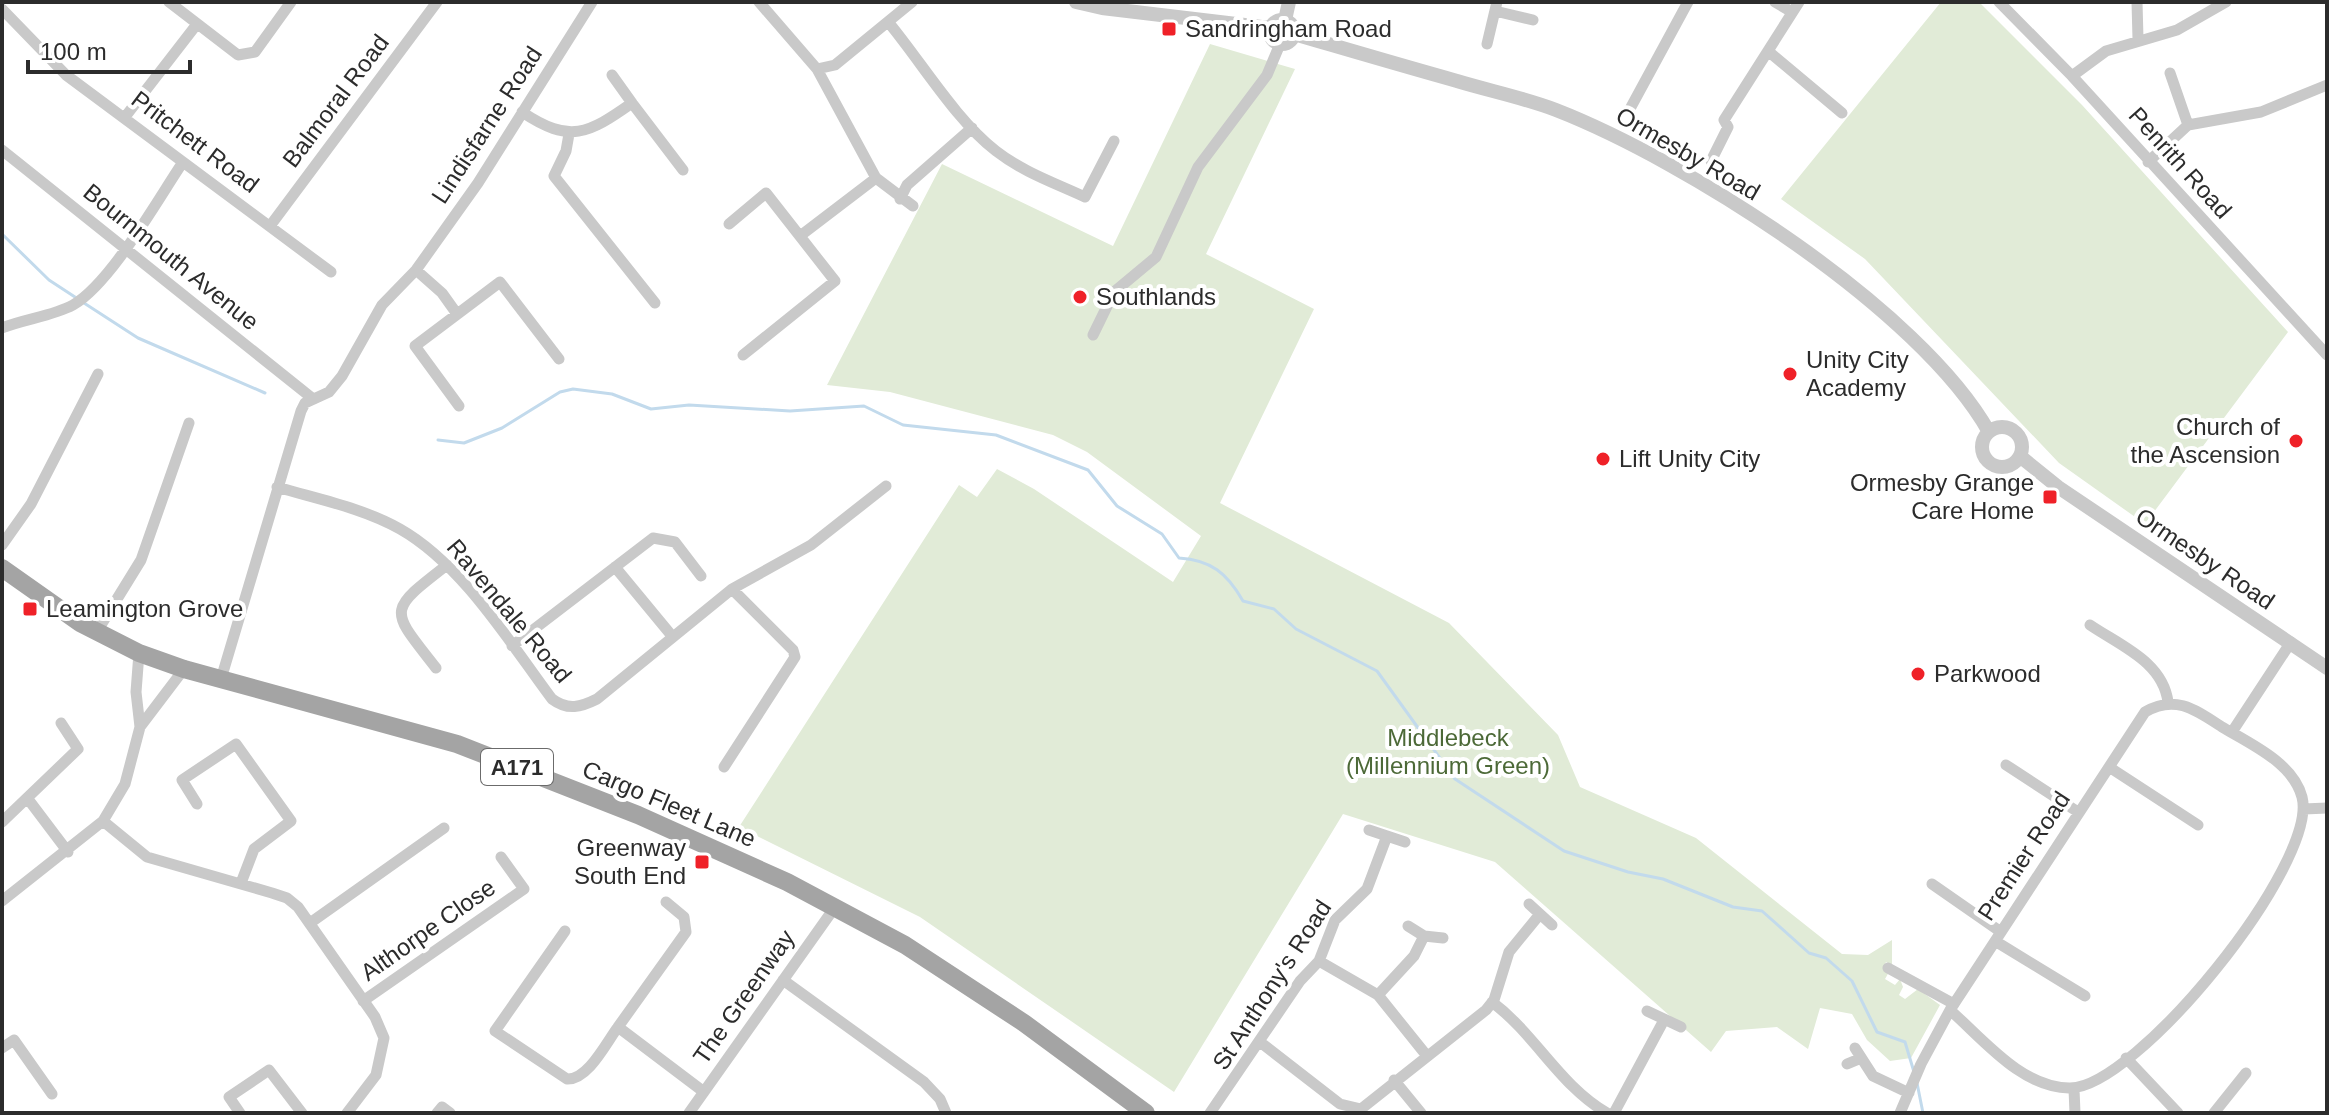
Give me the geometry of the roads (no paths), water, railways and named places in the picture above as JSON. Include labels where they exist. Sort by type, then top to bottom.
[{"type":"main road","name":"Cargo Fleet Lane","points":[[2,568],[96,633],[139,653],[184,669],[457,744],[638,815],[835,907],[905,945],[1024,1023],[1146,1113]]},
{"type":"street","points":[[169,2],[238,55],[255,52],[291,2]]},
{"type":"street","name":"Balmoral Road","points":[[270,226],[437,2]]},
{"type":"street","name":"Lindisfarne Road","points":[[277,487],[301,411],[312,398],[329,392],[342,376],[382,305],[416,270],[592,2]]},
{"type":"street","points":[[759,2],[817,69],[876,178],[913,206]]},
{"type":"street","points":[[817,69],[835,65],[912,2]]},
{"type":"street","points":[[1076,2],[1102,8],[1270,28]]},
{"type":"street","points":[[1285,20],[1289,2]]},
{"type":"street","points":[[1631,107],[1688,2]]},
{"type":"street","points":[[1711,161],[1728,127],[1724,120],[1796,7],[1775,2]]},
{"type":"street","name":"Penrith Road","points":[[1999,2],[2072,76],[2327,355]]},
{"type":"street","points":[[2137,2],[2138,39]]},
{"type":"street","points":[[2072,76],[2106,51],[2138,39],[2177,30],[2226,2]]},
{"type":"street","points":[[1487,44],[1496,31],[1496,6],[1533,20]]},
{"type":"street","name":"Pritchett Road","points":[[2,9],[66,75],[331,272]]},
{"type":"street","points":[[1285,20],[1293,26],[1294,34],[1289,42],[1280,44],[1271,38],[1270,28],[1277,21],[1285,20]]},
{"type":"street","points":[[889,23],[972,128],[996,151],[1024,170],[1085,197],[1114,141]]},
{"type":"street","points":[[125,117],[197,24]]},
{"type":"street","name":"Ormesby Road","points":[[1294,34],[1554,109],[1606,131],[1689,176],[1758,219],[1861,296],[1942,369],[1972,403],[1989,432]]},
{"type":"street","points":[[1093,335],[1114,292],[1156,257],[1198,167],[1267,75],[1280,44]]},
{"type":"street","points":[[1768,51],[1842,113]]},
{"type":"street","points":[[2170,73],[2188,125]]},
{"type":"street","points":[[612,75],[683,170]]},
{"type":"street","points":[[2148,162],[2188,125],[2261,112],[2327,85]]},
{"type":"street","points":[[522,112],[539,123],[569,134],[599,127],[632,103]]},
{"type":"street","points":[[900,199],[907,185],[972,128]]},
{"type":"street","points":[[569,134],[566,151],[554,176],[655,303]]},
{"type":"street","name":"Bournmouth Avenue","points":[[2,150],[312,398]]},
{"type":"street","points":[[2,328],[72,305],[90,291],[125,248],[183,162]]},
{"type":"street","points":[[800,236],[876,178]]},
{"type":"street","points":[[729,224],[766,193],[835,281],[743,355]]},
{"type":"street","points":[[416,270],[442,293],[457,314]]},
{"type":"street","points":[[459,406],[415,346],[500,282],[559,359]]},
{"type":"street","points":[[2,545],[31,504],[98,374]]},
{"type":"street","points":[[96,633],[141,560],[189,423]]},
{"type":"street","points":[[2001,428],[2013,430],[2021,441],[2021,457],[2003,467],[1987,462],[1983,442],[1989,432],[2001,428]]},
{"type":"street","name":"Ormesby Road","points":[[2021,457],[2058,487],[2327,668]]},
{"type":"street","name":"Ravendale Road","points":[[277,487],[398,527],[447,565],[552,699],[573,708],[597,699],[732,589],[811,545],[886,486]]},
{"type":"street","points":[[221,679],[277,487]]},
{"type":"street","points":[[512,646],[653,538],[675,542],[701,576]]},
{"type":"street","points":[[436,668],[402,625],[399,614],[406,596],[447,565]]},
{"type":"street","points":[[615,567],[672,636]]},
{"type":"street","points":[[724,767],[795,657],[787,643],[732,589]]},
{"type":"street","points":[[1888,968],[1952,1007],[2024,1074],[2043,1084],[2074,1089],[2093,1081],[2126,1058],[2191,997],[2255,920],[2301,836],[2304,809],[2297,785],[2285,768],[2232,732],[2190,707],[2168,702],[2165,685],[2154,669],[2090,625]]},
{"type":"street","points":[[2232,732],[2291,642]]},
{"type":"street","points":[[2,901],[68,852],[103,821],[125,784],[140,727],[136,692],[139,653]]},
{"type":"street","points":[[140,727],[184,669]]},
{"type":"street","name":"Premier Road","points":[[1900,1113],[1921,1064],[1952,1007],[2078,812],[2138,720],[2156,706],[2168,702]]},
{"type":"street","points":[[2,822],[78,749],[61,723]]},
{"type":"street","points":[[197,804],[182,780],[236,744],[291,821],[254,849],[241,883]]},
{"type":"street","points":[[2006,765],[2078,812]]},
{"type":"street","points":[[2109,767],[2198,825]]},
{"type":"street","points":[[28,799],[68,852]]},
{"type":"street","points":[[2304,809],[2327,808]]},
{"type":"street","points":[[103,821],[147,857],[287,898],[310,923],[384,1038],[381,1061],[371,1082],[347,1113]]},
{"type":"street","points":[[310,923],[444,828]]},
{"type":"street","points":[[1369,830],[1405,842]]},
{"type":"street","name":"St Anthony's Road","points":[[1210,1113],[1319,961],[1335,920],[1367,889],[1387,836]]},
{"type":"street","name":"Althorpe Close","points":[[363,1001],[524,889],[501,857]]},
{"type":"street","points":[[1932,884],[1998,936],[2085,996]]},
{"type":"street","points":[[565,931],[495,1031],[567,1079],[574,1079],[584,1072],[686,932],[684,917],[666,902]]},
{"type":"street","points":[[1529,904],[1552,925]]},
{"type":"street","name":"The Greenway","points":[[689,1113],[835,907]]},
{"type":"street","points":[[1260,1042],[1336,1109],[1361,1109],[1492,1002],[1509,952],[1540,914]]},
{"type":"street","points":[[1408,926],[1424,936],[1443,938]]},
{"type":"street","points":[[1378,995],[1414,956],[1424,936]]},
{"type":"street","points":[[1319,961],[1378,995],[1427,1056]]},
{"type":"street","points":[[783,980],[924,1082],[940,1099],[946,1113]]},
{"type":"street","points":[[1492,1002],[1526,1031],[1572,1088],[1607,1113]]},
{"type":"street","points":[[1647,1011],[1681,1027]]},
{"type":"street","points":[[1614,1113],[1664,1020]]},
{"type":"street","points":[[618,1027],[704,1092]]},
{"type":"street","points":[[2,1048],[14,1040],[52,1094]]},
{"type":"street","points":[[1854,1057],[1873,1076],[1910,1090]]},
{"type":"street","points":[[2126,1058],[2178,1113]]},
{"type":"street","points":[[240,1113],[229,1097],[269,1070],[302,1113]]},
{"type":"street","points":[[2214,1113],[2246,1073]]},
{"type":"street","points":[[1394,1080],[1421,1113]]},
{"type":"street","points":[[2074,1089],[2075,1113]]},
{"type":"street","points":[[437,1113],[442,1107],[450,1113]]},
{"type":"waterway","points":[[2,234],[49,280],[78,299]]},
{"type":"waterway","points":[[84,303],[138,338],[265,393]]},
{"type":"waterway","points":[[438,440],[464,443],[502,428],[560,392],[573,389],[612,394],[651,409],[689,405],[790,411],[864,406],[903,425],[996,435],[1088,470],[1117,506],[1162,534],[1179,558],[1209,565],[1231,583],[1243,601],[1274,609],[1296,629],[1377,671],[1455,779],[1564,851],[1628,872],[1663,879],[1733,907],[1762,911],[1809,953],[1826,958],[1852,981],[1877,1032],[1905,1042],[1914,1072]]},
{"type":"waterway","points":[[1917,1083],[1923,1113]]},
{"type":"place","name":"Sandringham Road","points":[[1169,29]]},
{"type":"place","name":"Southlands","points":[[1080,297]]},
{"type":"place","name":"Unity City Academy","points":[[1790,374]]},
{"type":"place","name":"Church of the Ascension","points":[[2296,441]]},
{"type":"place","name":"Lift Unity City","points":[[1603,459]]},
{"type":"place","name":"Ormesby Grange Care Home","points":[[2050,497]]},
{"type":"place","name":"Leamington Grove","points":[[30,609]]},
{"type":"place","name":"Parkwood","points":[[1918,674]]},
{"type":"place","name":"Greenway South End","points":[[702,862]]},
{"type":"park label","name":"Middlebeck (Millennium Green)","points":[[1448,752]]}]
